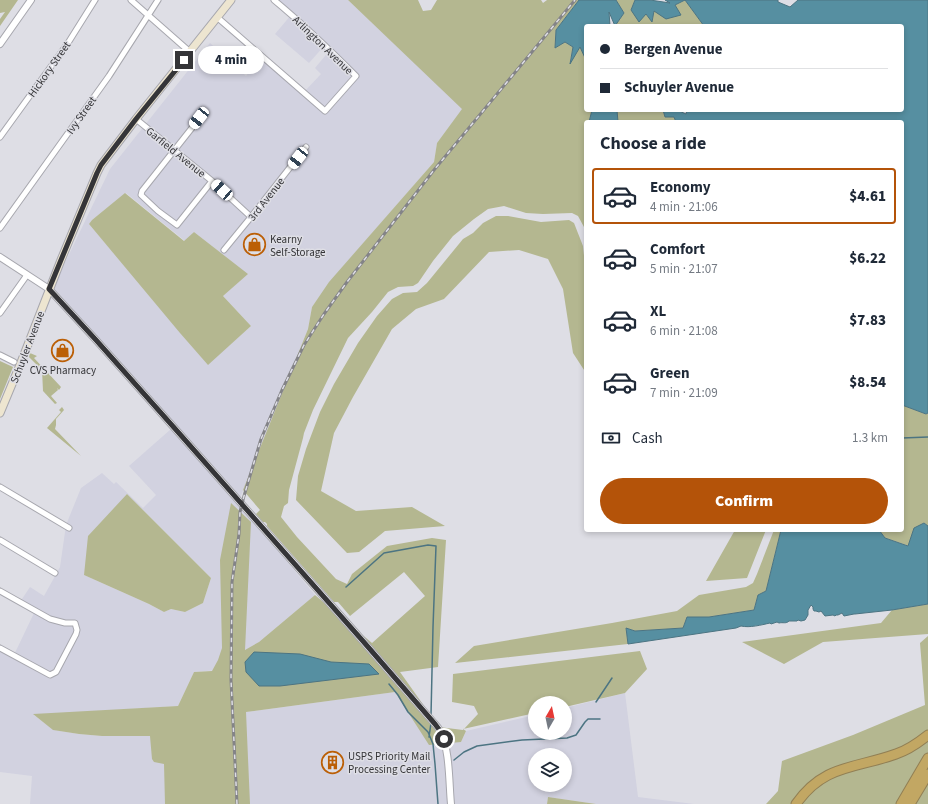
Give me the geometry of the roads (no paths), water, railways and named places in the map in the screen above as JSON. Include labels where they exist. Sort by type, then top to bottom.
[{"type":"highway","points":[[796,804],[808,789],[827,776],[845,768],[895,754],[909,748],[928,736]]},
{"type":"highway","points":[[901,804],[928,758]]},
{"type":"highway","points":[[910,804],[928,774]]},
{"type":"main road","name":"Schuyler Avenue","points":[[0,413],[49,289],[99,169],[136,119],[231,0]]},
{"type":"street","points":[[0,44],[2,37],[31,0]]},
{"type":"street","name":"Hickory Street","points":[[0,138],[68,43],[96,0]]},
{"type":"street","points":[[131,0],[190,52]]},
{"type":"street","name":"Ivy Street","points":[[0,228],[109,76],[158,0]]},
{"type":"street","name":"Arlington Avenue","points":[[218,18],[325,111],[356,76],[329,49],[274,0]]},
{"type":"street","points":[[199,118],[142,191],[141,195],[158,211],[177,225],[212,181]]},
{"type":"street","name":"Garfield Avenue","points":[[136,119],[212,181],[252,217]]},
{"type":"street","name":"3rd Avenue","points":[[224,250],[252,217],[306,147]]},
{"type":"street","points":[[0,257],[49,289],[178,432],[435,724],[441,732],[446,747],[448,758],[450,804]]},
{"type":"street","points":[[0,313],[27,275]]},
{"type":"street","points":[[0,355],[14,362]]},
{"type":"street","points":[[0,487],[69,528]]},
{"type":"street","points":[[0,540],[56,573]]},
{"type":"street","points":[[0,592],[50,619],[65,623],[75,623],[77,630],[56,672],[50,674],[0,648]]},
{"type":"water","points":[[579,0],[616,0],[624,13],[616,24],[614,24],[609,12],[610,24],[584,24],[584,56],[580,47],[570,64],[573,47],[565,42],[555,48],[556,30]]},
{"type":"water","points":[[635,0],[650,0],[670,3],[665,0],[685,0],[675,5],[681,15],[666,19],[654,11],[652,22],[646,14],[639,22],[631,10]]},
{"type":"water","points":[[685,0],[778,0],[778,2],[790,7],[798,0],[928,0],[928,413],[926,414],[904,406],[904,120],[675,120],[674,117],[665,117],[664,112],[682,112],[686,114],[686,112],[904,112],[904,24],[703,24]]},
{"type":"water","points":[[592,112],[617,112],[618,120],[590,120]]},
{"type":"water","points":[[924,523],[928,526],[928,604],[844,616],[842,613],[835,616],[825,616],[821,611],[814,611],[811,605],[805,620],[801,621],[789,621],[786,623],[777,622],[744,627],[741,626],[628,644],[626,628],[635,631],[683,628],[687,617],[709,617],[754,610],[758,595],[766,591],[781,532],[880,532],[885,538],[908,546],[914,528]]},
{"type":"water","points":[[254,652],[300,654],[331,662],[369,664],[379,674],[280,686],[259,686],[246,672],[245,662]]},
{"type":"waterway","points":[[904,438],[928,437]]},
{"type":"waterway","points":[[346,587],[384,553],[428,545],[436,546],[431,715]]},
{"type":"waterway","points":[[596,702],[612,678]]},
{"type":"waterway","points":[[389,684],[398,695],[408,712],[428,732],[433,744],[438,804]]},
{"type":"waterway","points":[[454,760],[464,752],[477,746],[522,740],[567,738],[576,735],[588,719],[600,719]]},
{"type":"waterway","points":[[429,737],[431,723]]},
{"type":"railway","points":[[237,804],[231,680],[232,582],[239,534],[240,512],[261,439],[282,390],[304,345],[324,314],[434,170],[575,0]]},
{"type":"place","name":"Kearny Self-Storage","points":[[255,245]]},
{"type":"place","name":"CVS Pharmacy","points":[[63,350]]},
{"type":"place","name":"USPS Priority Mail Processing Center","points":[[333,762]]}]
